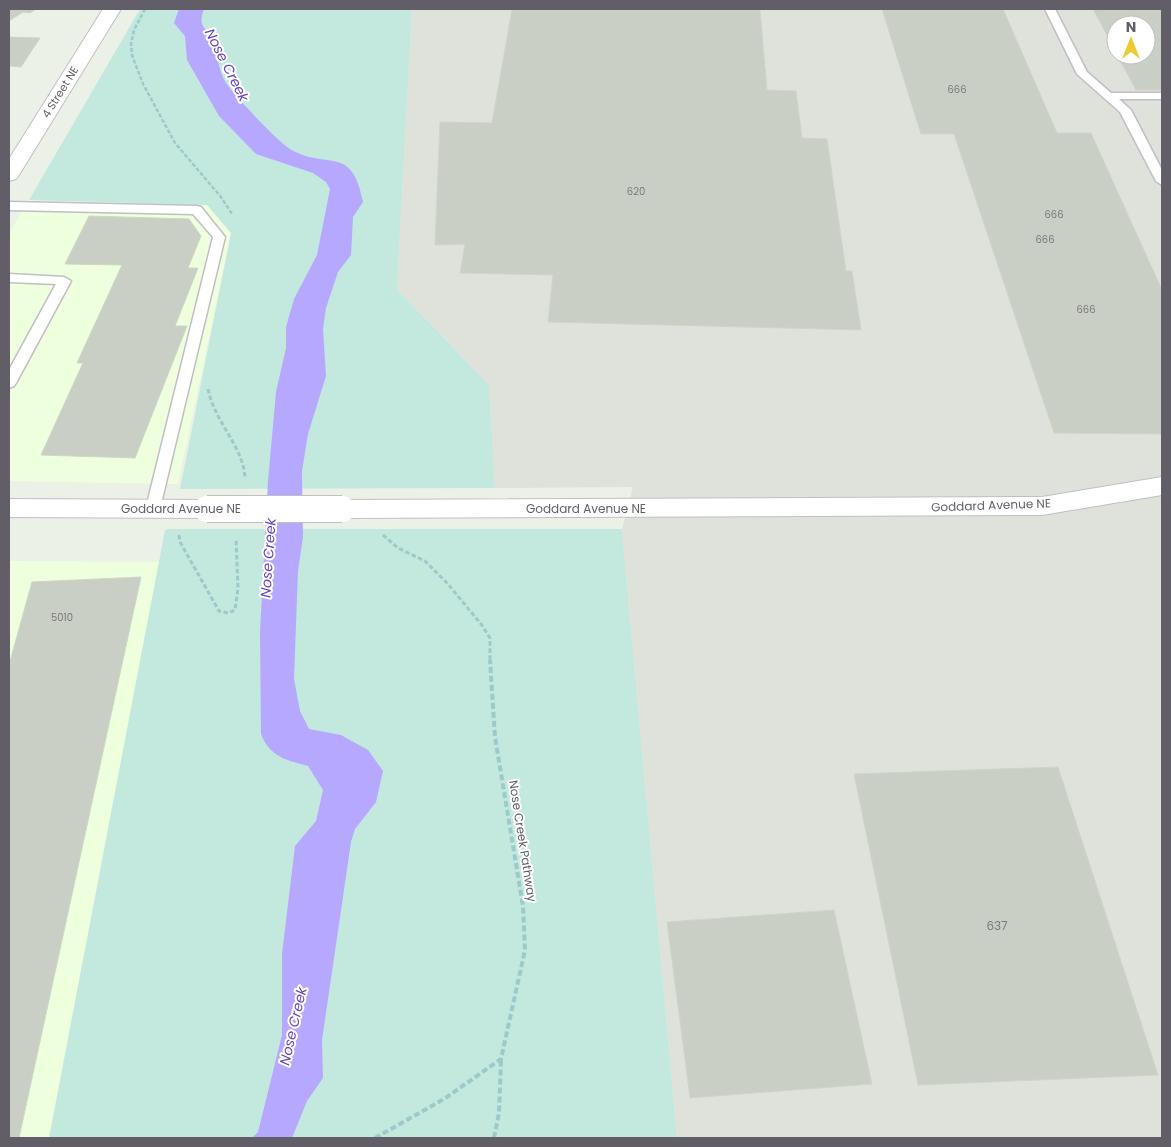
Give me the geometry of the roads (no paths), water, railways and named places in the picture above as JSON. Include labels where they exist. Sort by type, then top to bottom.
[{"type":"street","name":"4 Street NE","points":[[9,175],[112,9]]},
{"type":"street","name":"Goddard Avenue NE","points":[[9,508],[692,509],[1042,506],[1162,486]]},
{"type":"lane","points":[[1050,9],[1082,74],[1125,110],[1162,181]]},
{"type":"lane","points":[[1108,96],[1162,96]]},
{"type":"lane","points":[[9,206],[197,210],[219,236],[154,508]]},
{"type":"lane","points":[[9,278],[64,281],[9,383]]},
{"type":"water","name":"Nose Creek","points":[[179,9],[204,9],[201,21],[211,37],[224,79],[256,118],[290,149],[303,155],[345,165],[352,172],[358,184],[363,202],[353,217],[351,255],[338,272],[326,308],[323,329],[326,376],[308,434],[302,471],[303,537],[298,571],[294,679],[300,711],[309,729],[341,735],[368,750],[383,771],[376,802],[355,829],[351,842],[322,1040],[323,1078],[307,1101],[292,1138],[252,1138],[258,1132],[282,1035],[282,954],[295,846],[316,821],[323,790],[308,766],[274,753],[261,734],[260,632],[268,481],[276,392],[286,348],[286,327],[294,299],[317,255],[330,189],[326,182],[313,173],[256,154],[219,116],[187,60],[185,36],[174,23]]}]
